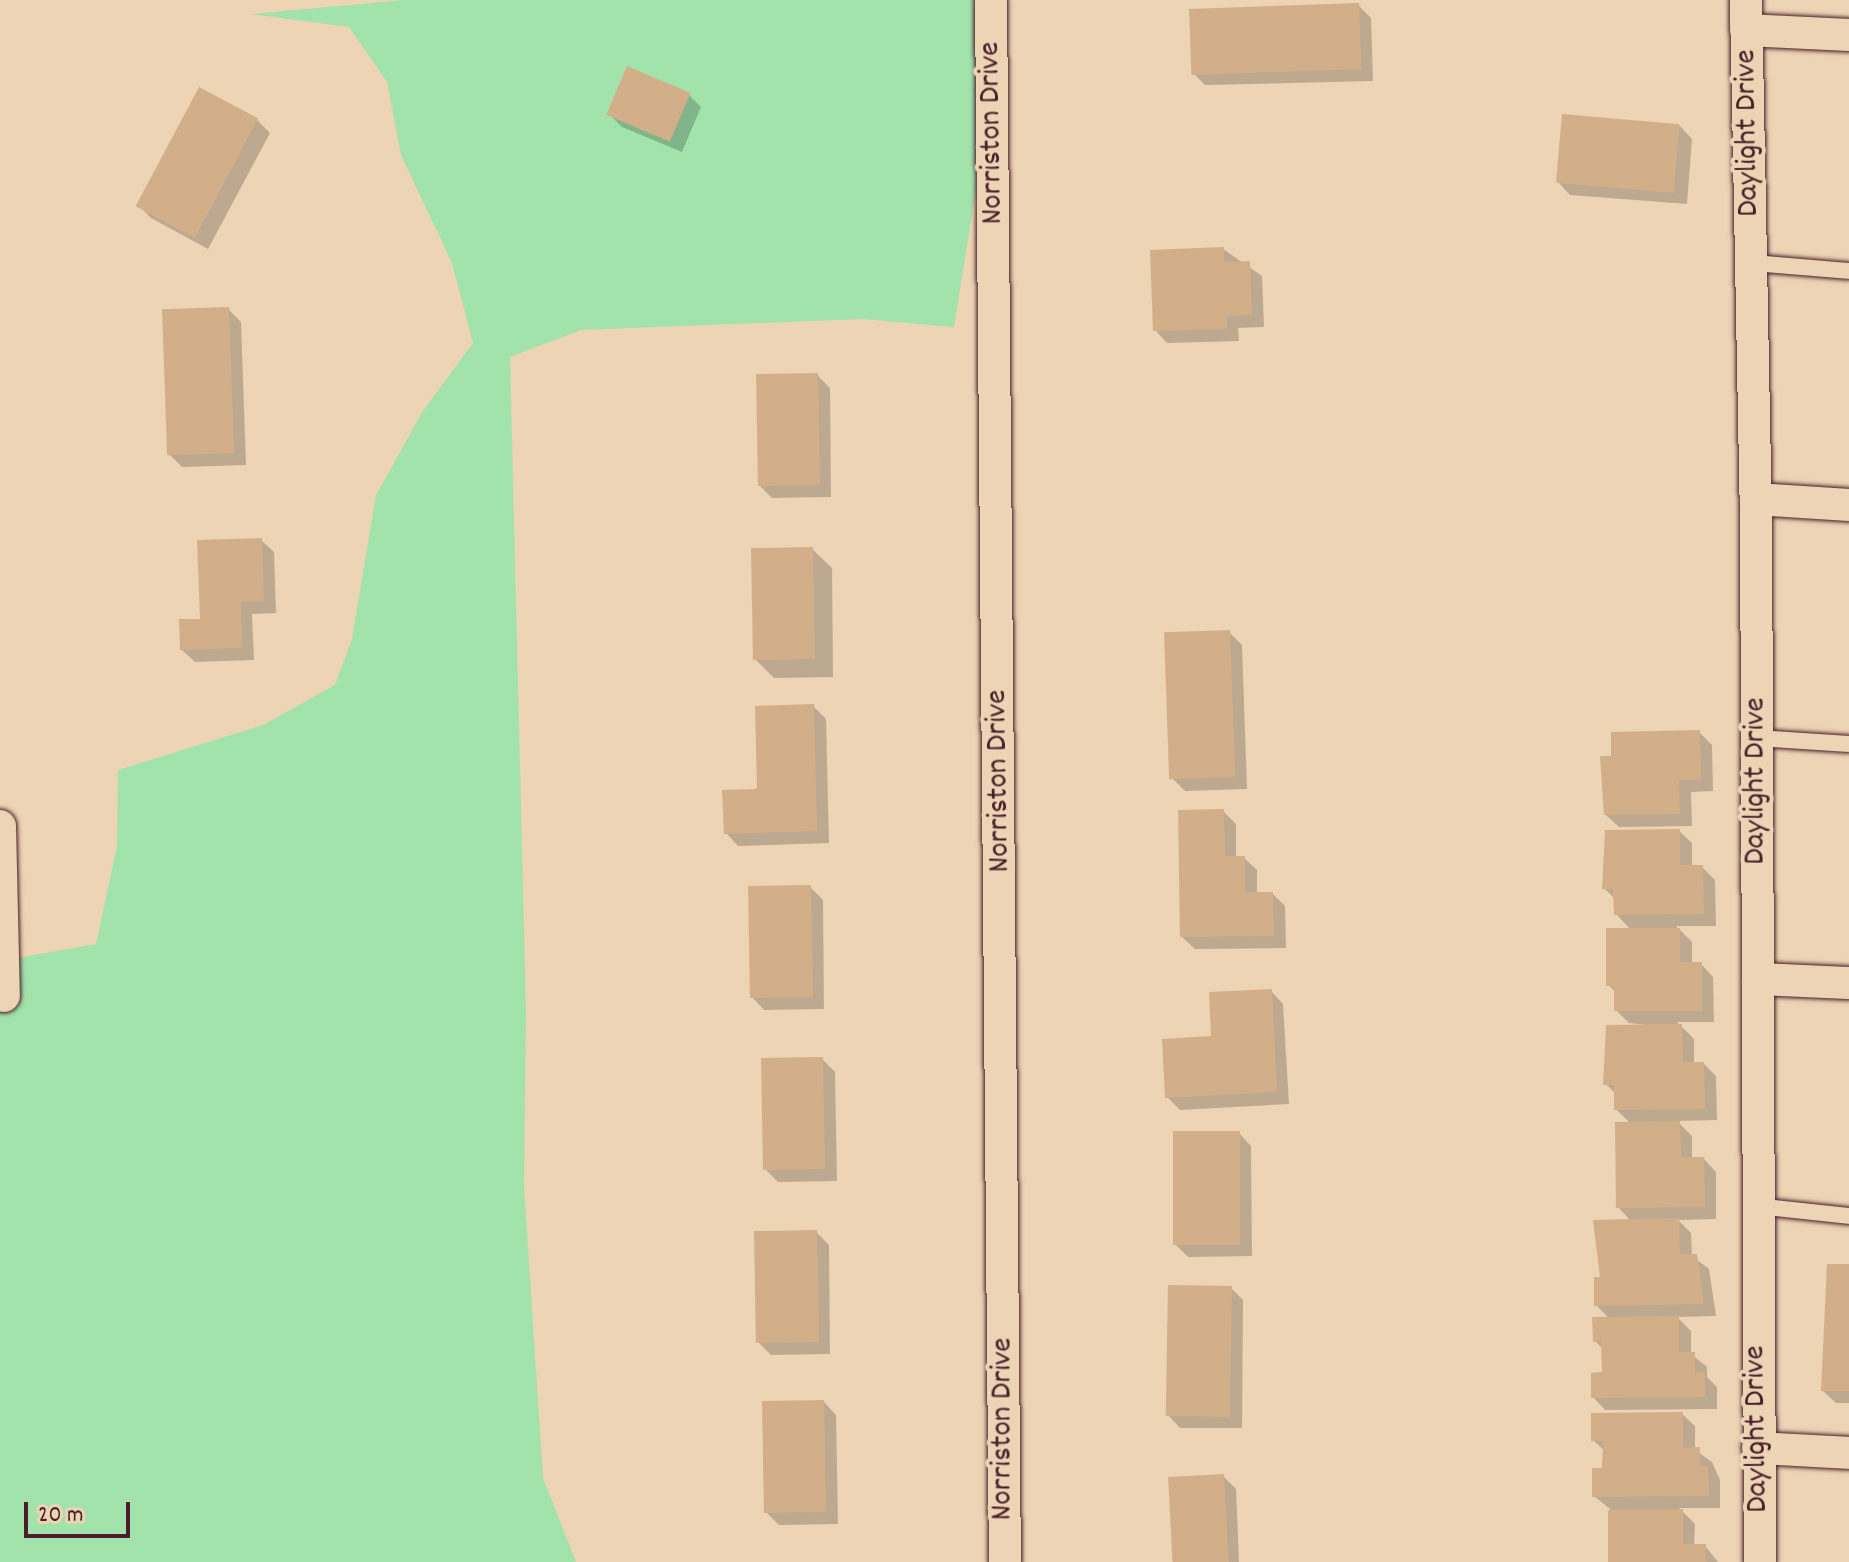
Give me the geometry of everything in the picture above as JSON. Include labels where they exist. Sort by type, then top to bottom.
[{"type":"street","name":"Norriston Drive","points":[[991,0],[1005,1562]]},
{"type":"street","points":[[1746,15],[1849,35]]},
{"type":"street","name":"Daylight Drive","points":[[1746,15],[1756,499],[1756,1206],[1760,1562]]},
{"type":"street","points":[[1756,499],[1849,505]]},
{"type":"street","points":[[0,826],[4,996]]},
{"type":"street","points":[[1758,979],[1849,983]]},
{"type":"street","points":[[1758,1448],[1849,1453]]},
{"type":"lane","points":[[1752,263],[1849,271]]},
{"type":"lane","points":[[1757,738],[1849,744]]},
{"type":"lane","points":[[1756,1206],[1849,1216]]},
{"type":"green space","points":[[404,0],[974,0],[982,152],[954,327],[862,319],[581,330],[510,357],[526,1010],[524,1187],[543,1478],[576,1562],[0,1562],[0,961],[96,944],[117,846],[118,770],[263,725],[335,685],[352,639],[376,495],[423,411],[473,343],[452,263],[401,155],[387,82],[349,27],[251,14]]},
{"type":"building","points":[[1359,3],[1361,69],[1191,75],[1189,9]]},
{"type":"building","points":[[627,66],[691,93],[670,142],[606,115]]},
{"type":"building","points":[[199,87],[258,118],[195,238],[136,206]]},
{"type":"building","points":[[1562,114],[1680,124],[1674,193],[1556,183]]},
{"type":"building","points":[[1224,247],[1224,262],[1250,261],[1252,315],[1227,316],[1227,329],[1153,331],[1150,250]]},
{"type":"building","points":[[229,307],[234,453],[167,455],[162,309]]},
{"type":"building","points":[[818,373],[820,485],[758,486],[756,374]]},
{"type":"building","points":[[262,538],[264,601],[241,602],[242,648],[180,650],[179,619],[200,619],[197,540]]},
{"type":"building","points":[[813,547],[815,659],[753,660],[751,548]]},
{"type":"building","points":[[1230,630],[1235,777],[1169,779],[1164,632]]},
{"type":"building","points":[[814,704],[817,831],[724,834],[722,790],[757,789],[755,706]]},
{"type":"building","points":[[1700,730],[1701,780],[1679,780],[1680,814],[1604,815],[1600,756],[1611,756],[1611,732]]},
{"type":"building","points":[[1224,809],[1225,856],[1245,856],[1245,892],[1273,892],[1274,936],[1180,937],[1178,810]]},
{"type":"building","points":[[1680,829],[1680,865],[1703,865],[1704,914],[1614,915],[1613,889],[1602,889],[1605,830]]},
{"type":"building","points":[[811,885],[813,997],[750,998],[748,886]]},
{"type":"building","points":[[1606,928],[1680,928],[1680,962],[1702,962],[1702,1011],[1614,1011],[1614,986],[1606,986]]},
{"type":"building","points":[[1272,989],[1277,1092],[1165,1098],[1162,1039],[1211,1036],[1209,992]]},
{"type":"building","points":[[1682,1024],[1683,1062],[1704,1062],[1705,1109],[1614,1110],[1614,1085],[1603,1085],[1606,1025]]},
{"type":"building","points":[[823,1057],[825,1169],[763,1170],[761,1058]]},
{"type":"building","points":[[1680,1121],[1681,1157],[1704,1157],[1705,1207],[1616,1208],[1615,1122]]},
{"type":"building","points":[[1173,1131],[1240,1131],[1240,1245],[1173,1245]]},
{"type":"building","points":[[1679,1218],[1680,1254],[1697,1254],[1704,1304],[1594,1306],[1594,1277],[1600,1277],[1593,1220]]},
{"type":"building","points":[[817,1230],[819,1342],[756,1343],[754,1231]]},
{"type":"building","points":[[1827,1264],[1849,1264],[1849,1391],[1821,1391]]},
{"type":"building","points":[[1168,1285],[1232,1286],[1230,1417],[1166,1416]]},
{"type":"building","points":[[1679,1316],[1679,1352],[1695,1352],[1695,1373],[1705,1372],[1705,1397],[1591,1398],[1591,1373],[1602,1372],[1601,1341],[1593,1342],[1592,1317]]},
{"type":"building","points":[[824,1400],[826,1512],[764,1513],[762,1401]]},
{"type":"building","points":[[1683,1412],[1683,1448],[1700,1447],[1700,1466],[1708,1466],[1709,1496],[1592,1497],[1592,1468],[1602,1468],[1603,1441],[1591,1441],[1591,1413]]},
{"type":"building","points":[[1224,1474],[1229,1562],[1173,1562],[1168,1477]]},
{"type":"building","points":[[1683,1509],[1683,1544],[1706,1544],[1706,1562],[1608,1562],[1608,1510]]}]
